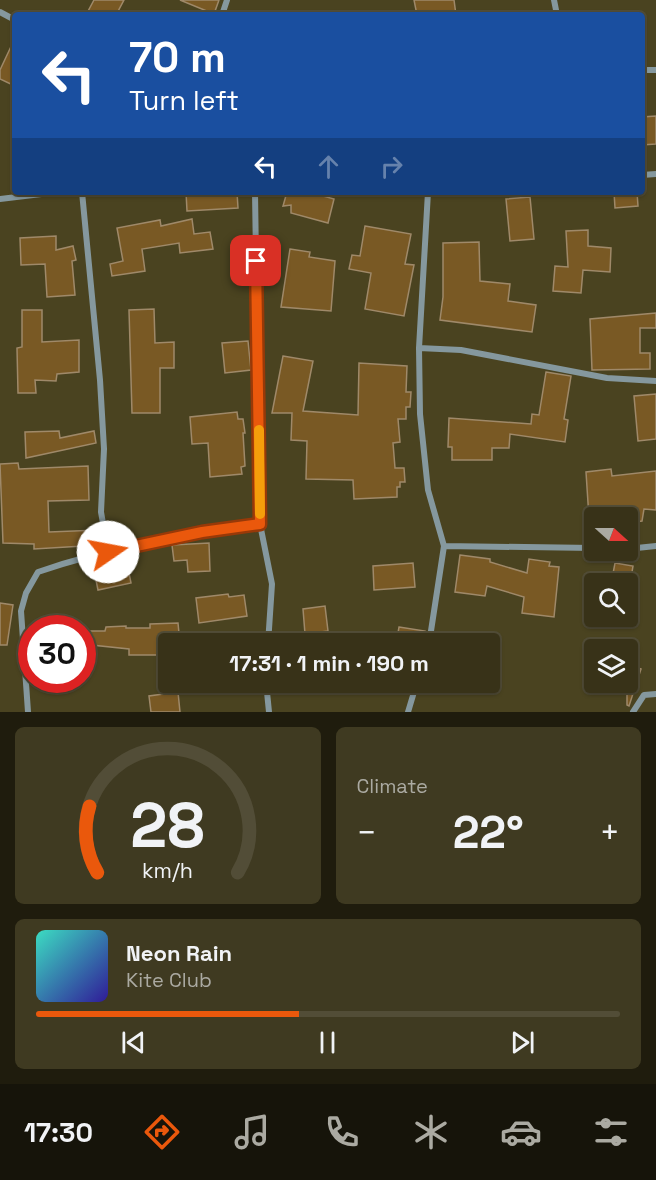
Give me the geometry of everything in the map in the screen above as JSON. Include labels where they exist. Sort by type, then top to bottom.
[{"type":"street","points":[[0,200],[36,195]]},
{"type":"street","points":[[82,195],[100,380],[104,449],[101,512],[108,552]]},
{"type":"street","points":[[255,195],[260,524],[272,584],[269,633]]},
{"type":"street","points":[[428,195],[419,348],[420,414],[428,490],[444,546],[431,633]]},
{"type":"street","points":[[419,348],[461,350],[607,378],[656,381]]},
{"type":"street","points":[[28,712],[21,611],[26,593],[38,572],[108,552],[202,532],[260,524]]},
{"type":"street","points":[[444,546],[584,548]]},
{"type":"street","points":[[638,548],[656,546]]},
{"type":"street","points":[[267,693],[269,712]]},
{"type":"street","points":[[408,712],[414,693]]},
{"type":"street","points":[[633,712],[644,695],[656,694]]},
{"type":"building","points":[[94,0],[124,0],[118,12],[88,12]]},
{"type":"building","points":[[180,0],[219,0],[215,12],[209,12]]},
{"type":"building","points":[[414,0],[454,0],[456,12],[416,12]]},
{"type":"building","points":[[12,44],[12,85],[0,79],[0,70]]},
{"type":"building","points":[[656,116],[656,144],[645,145],[645,117]]},
{"type":"building","points":[[186,195],[237,195],[238,208],[187,211]]},
{"type":"building","points":[[286,195],[320,195],[334,199],[328,223],[291,213],[291,205],[283,206]]},
{"type":"building","points":[[614,195],[637,195],[638,206],[615,208]]},
{"type":"building","points":[[530,197],[534,239],[510,241],[506,199]]},
{"type":"building","points":[[192,219],[194,234],[210,232],[213,249],[180,253],[179,243],[142,249],[145,271],[112,276],[110,264],[123,261],[117,228],[160,220],[161,226]]},
{"type":"building","points":[[365,226],[411,234],[405,264],[414,265],[404,316],[365,309],[371,273],[349,269],[352,255],[360,256]]},
{"type":"building","points":[[588,230],[588,246],[611,248],[610,272],[583,270],[581,293],[553,291],[555,266],[568,267],[566,231]]},
{"type":"building","points":[[56,236],[56,250],[73,246],[76,260],[72,261],[75,295],[47,297],[45,264],[21,265],[20,238]]},
{"type":"building","points":[[479,242],[480,281],[510,284],[508,301],[536,305],[532,332],[440,320],[443,297],[443,243]]},
{"type":"building","points":[[290,249],[310,252],[309,257],[335,261],[331,311],[281,307]]},
{"type":"building","points":[[154,309],[155,343],[174,342],[174,368],[160,368],[160,413],[132,413],[129,310]]},
{"type":"building","points":[[22,310],[42,310],[42,342],[79,340],[79,372],[57,374],[56,381],[35,380],[36,393],[18,393],[17,348],[22,347]]},
{"type":"building","points":[[656,313],[656,328],[640,328],[640,353],[650,353],[650,369],[592,370],[590,319]]},
{"type":"building","points":[[248,341],[251,370],[225,373],[222,343]]},
{"type":"building","points":[[283,356],[313,361],[303,411],[358,415],[359,363],[407,366],[406,392],[411,392],[410,407],[406,407],[406,419],[398,419],[400,442],[393,443],[395,468],[404,468],[405,482],[400,482],[400,487],[397,487],[397,497],[354,499],[353,480],[306,479],[307,441],[291,440],[292,413],[272,413]]},
{"type":"building","points":[[546,372],[571,376],[564,419],[568,420],[565,442],[510,434],[509,448],[492,448],[492,460],[452,460],[452,447],[448,447],[449,418],[531,424],[532,414],[539,415]]},
{"type":"building","points":[[656,394],[656,439],[638,441],[634,396]]},
{"type":"building","points":[[237,412],[238,419],[243,419],[245,433],[243,433],[245,466],[241,467],[242,474],[210,477],[208,443],[192,444],[190,417]]},
{"type":"building","points":[[59,431],[60,438],[94,431],[96,443],[26,458],[25,432]]},
{"type":"building","points":[[18,463],[19,469],[88,466],[89,500],[48,501],[49,532],[99,530],[100,545],[34,549],[34,544],[3,543],[0,464]]},
{"type":"building","points":[[611,469],[612,476],[656,471],[656,510],[644,509],[642,521],[638,522],[638,507],[588,507],[586,472]]},
{"type":"building","points":[[209,543],[210,571],[188,572],[187,560],[174,561],[172,545]]},
{"type":"building","points":[[460,555],[490,559],[490,562],[527,573],[529,559],[550,562],[549,566],[559,567],[554,617],[522,613],[524,597],[487,586],[485,596],[455,592]]},
{"type":"building","points":[[127,563],[131,583],[98,590],[94,570]]},
{"type":"building","points":[[413,563],[415,587],[374,590],[373,566]]},
{"type":"building","points":[[615,563],[633,566],[632,573],[613,573]]},
{"type":"building","points":[[228,594],[229,597],[244,595],[247,616],[199,623],[196,598]]},
{"type":"building","points":[[0,603],[13,605],[7,645],[0,645]]},
{"type":"building","points":[[325,606],[328,631],[305,633],[303,609]]},
{"type":"building","points":[[178,623],[179,633],[158,633],[158,655],[129,655],[129,649],[96,645],[96,631],[105,631],[106,627],[150,628],[150,624]]},
{"type":"building","points":[[399,627],[425,631],[425,633],[398,633]]},
{"type":"building","points":[[178,693],[180,712],[151,712],[149,696]]},
{"type":"building","points":[[627,693],[633,693],[629,706],[627,705]]},
{"type":"slow traffic","points":[[259,430],[260,514]]},
{"type":"route","points":[[108,552],[202,532],[260,524],[256,261]]}]
